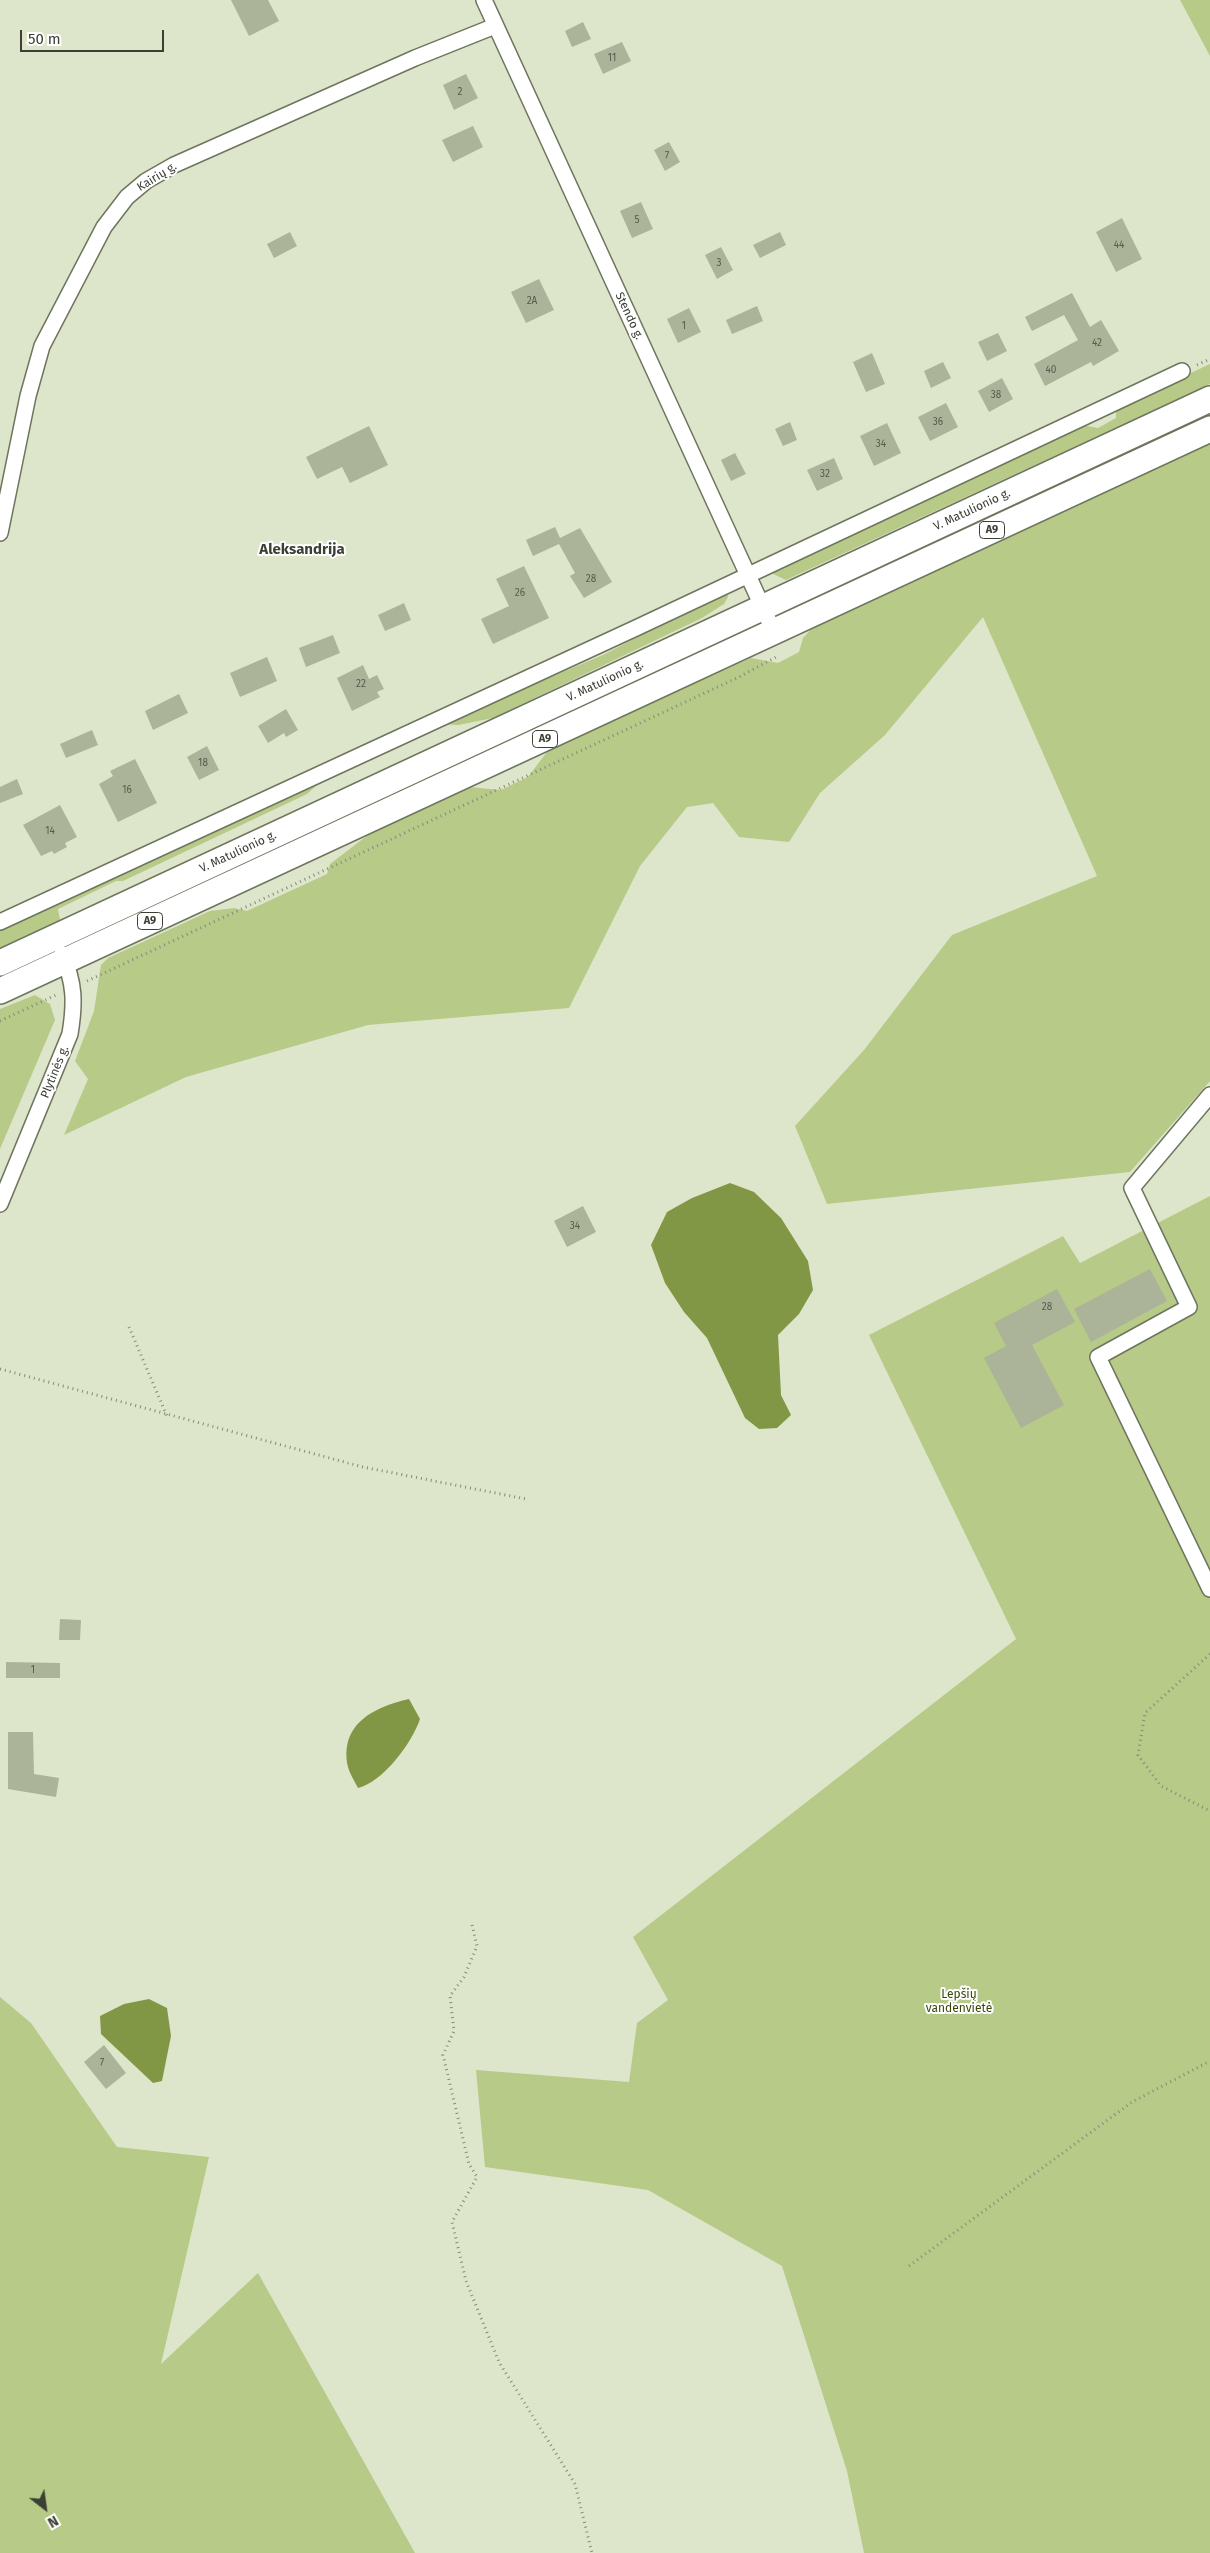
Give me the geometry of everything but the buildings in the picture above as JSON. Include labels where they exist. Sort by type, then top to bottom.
[{"type":"highway","name":"V. Matulionio g.","points":[[0,963],[1210,399]]},
{"type":"highway","name":"V. Matulionio g.","points":[[0,991],[1210,429]]},
{"type":"street","name":"Stendo g.","points":[[484,0],[774,632]]},
{"type":"street","name":"Kairių g.","points":[[0,533],[28,396],[42,346],[104,227],[127,197],[146,181],[174,165],[415,58],[496,26]]},
{"type":"street","points":[[0,922],[636,628],[747,574],[1182,371]]},
{"type":"street","name":"Plytinės g.","points":[[0,1204],[70,1034],[74,1010],[73,988],[54,937]]},
{"type":"street","points":[[1210,1095],[1132,1188],[1189,1307],[1098,1357],[1210,1589]]},
{"type":"path","points":[[0,1021],[739,676],[782,654],[774,632]]},
{"type":"path","points":[[129,1327],[168,1416]]},
{"type":"path","points":[[0,1369],[168,1416],[363,1467],[526,1499]]},
{"type":"path","points":[[1210,1654],[1145,1713],[1138,1755],[1161,1786],[1210,1811]]},
{"type":"path","points":[[472,1925],[477,1946],[464,1977],[450,1996],[454,2031],[443,2055],[469,2164],[477,2177],[452,2222],[466,2281],[499,2362],[575,2484],[592,2553]]},
{"type":"path","points":[[909,2266],[1132,2102],[1210,2061]]},
{"type":"green space","points":[[1180,0],[1210,0],[1210,56]]},
{"type":"green space","points":[[1210,364],[1210,384],[786,580],[771,573],[772,568],[1083,425],[1098,428],[1116,418],[1116,408]]},
{"type":"green space","points":[[1210,437],[1210,1081],[1130,1172],[827,1204],[795,1126],[864,1050],[952,935],[1097,876],[983,617],[885,735],[820,793],[789,842],[739,837],[713,803],[687,807],[640,866],[569,1008],[368,1025],[186,1077],[64,1135],[88,1079],[75,1061],[94,1011],[101,965],[108,958],[210,911],[234,908],[247,911],[327,874],[330,864],[368,835],[469,787],[501,790],[528,777],[550,748],[751,658],[778,663],[799,652],[803,638],[813,627]]},
{"type":"green space","points":[[727,590],[728,597],[724,604],[702,618],[493,718],[458,725],[439,724],[603,655]]},
{"type":"green space","points":[[325,778],[307,794],[123,881],[116,881],[58,909],[60,920],[0,948],[0,931]]},
{"type":"green space","points":[[35,995],[50,1004],[55,1020],[0,1149],[0,1009]]},
{"type":"green space","name":"Lepšių vandenvietė","points":[[1210,1196],[1210,2553],[864,2553],[847,2471],[782,2266],[648,2190],[485,2167],[476,2070],[629,2082],[637,2023],[668,2000],[633,1937],[1016,1639],[869,1335],[1063,1236],[1080,1263]]},
{"type":"green space","points":[[0,1997],[31,2023],[117,2147],[209,2157],[161,2364],[258,2273],[415,2553],[0,2553]]},
{"type":"shaded area","points":[[730,1183],[754,1192],[781,1218],[808,1261],[813,1290],[799,1314],[778,1335],[781,1395],[791,1415],[777,1428],[759,1429],[745,1418],[707,1338],[684,1312],[665,1283],[651,1245],[667,1212],[692,1198]]},
{"type":"shaded area","points":[[409,1699],[420,1719],[416,1729],[403,1750],[386,1770],[368,1784],[358,1788],[348,1767],[347,1752],[349,1739],[354,1729],[362,1720],[383,1707]]},
{"type":"shaded area","points":[[149,1999],[167,2008],[171,2036],[162,2081],[153,2083],[101,2034],[100,2016],[124,2004]]},
{"type":"district","name":"Aleksandrija","points":[[302,550]]}]
